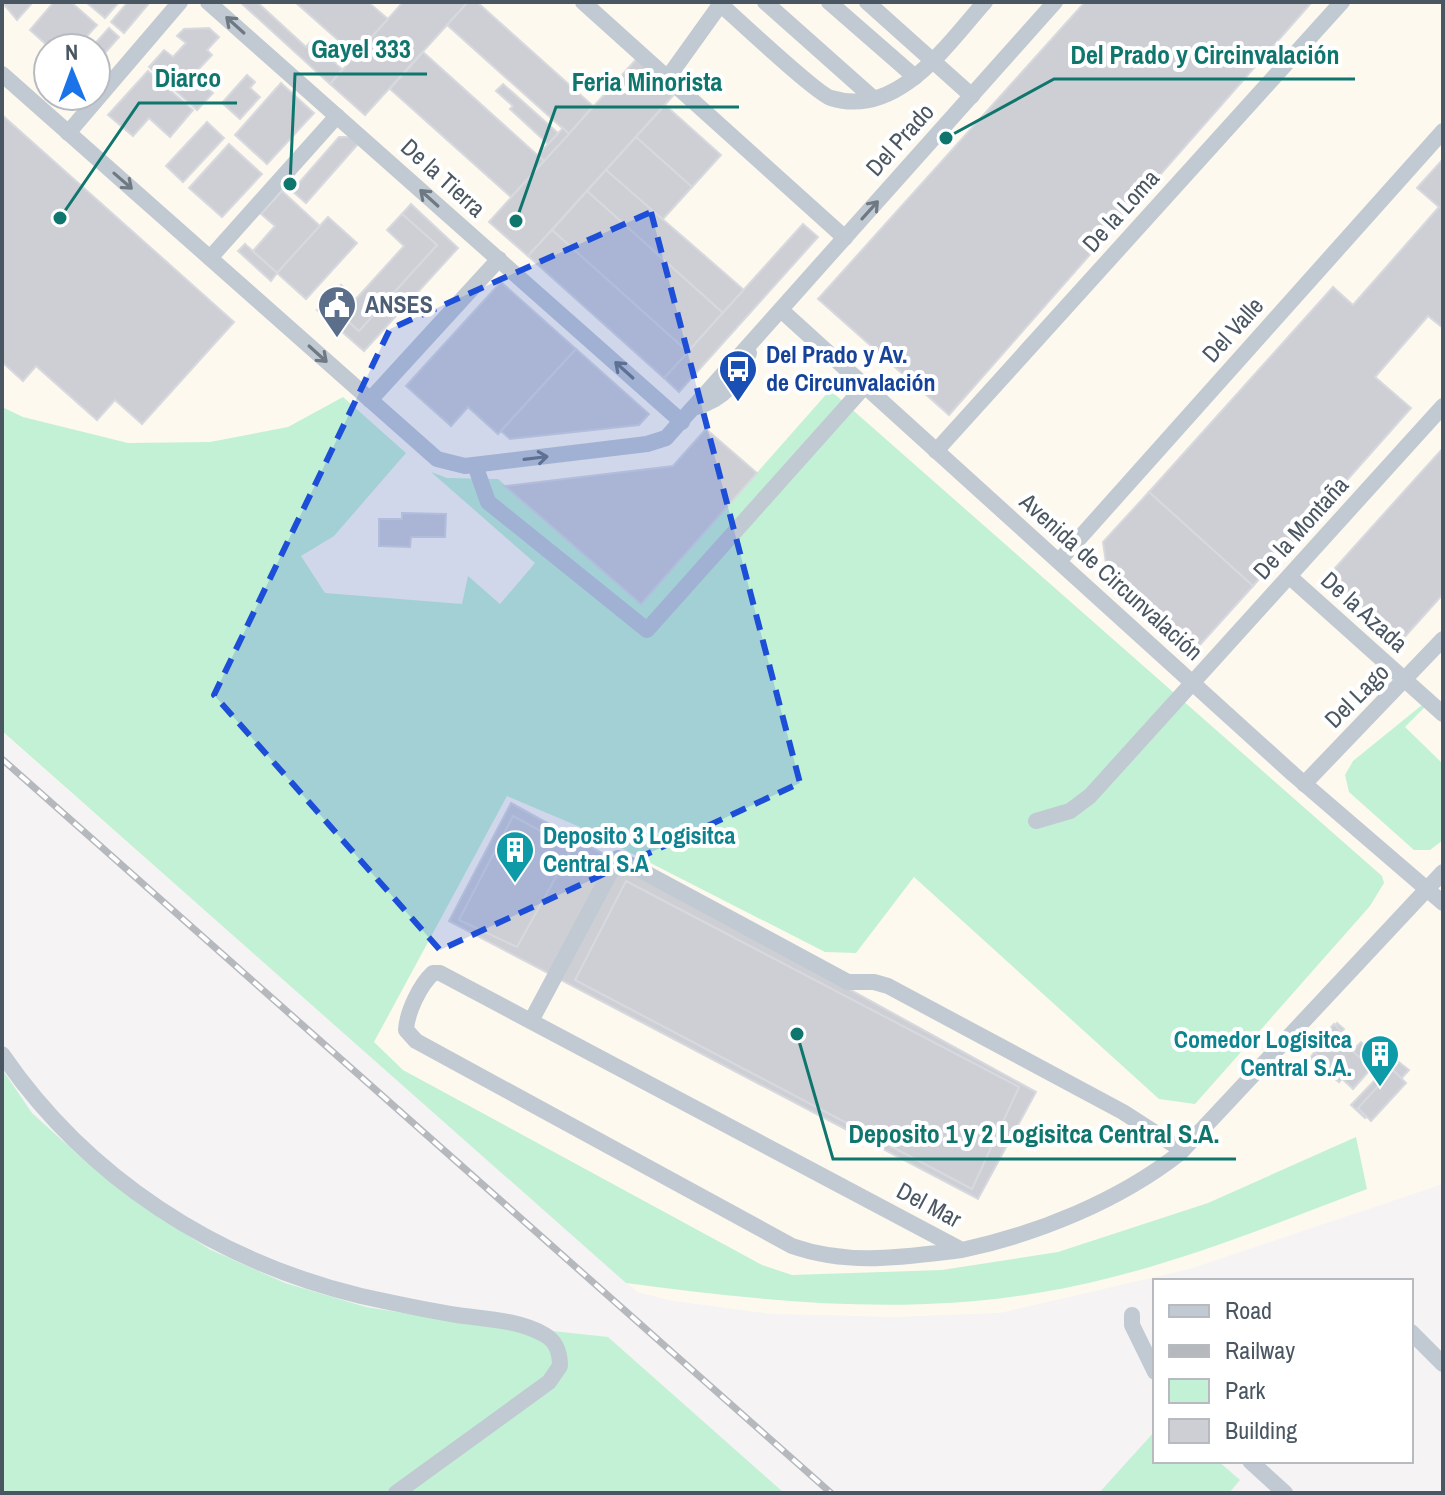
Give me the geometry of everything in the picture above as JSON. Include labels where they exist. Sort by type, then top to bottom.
[{"type":"street","points":[[68,133],[180,2]]},
{"type":"street","name":"De la Tierra","points":[[208,2],[682,422]]},
{"type":"street","points":[[583,2],[669,76],[845,238]]},
{"type":"street","points":[[765,2],[873,98]]},
{"type":"street","points":[[829,2],[915,77]]},
{"type":"street","points":[[867,2],[972,96]]},
{"type":"street","points":[[669,76],[720,3],[830,98],[873,98],[904,86],[915,77],[985,2]]},
{"type":"street","name":"Del Prado","points":[[781,310],[1055,2]]},
{"type":"street","name":"De la Loma","points":[[936,451],[1342,2]]},
{"type":"street","points":[[2,74],[437,459],[450,465],[475,465],[647,444],[666,438],[781,310]]},
{"type":"street","points":[[210,258],[337,116]]},
{"type":"street","name":"Del Valle","points":[[1059,561],[1443,131]]},
{"type":"street","points":[[370,400],[499,259]]},
{"type":"street","name":"Avenida de Circunvalación","points":[[781,310],[1304,784],[1443,903]]},
{"type":"street","points":[[475,465],[488,502],[647,630],[864,387]]},
{"type":"street","name":"De la Montaña","points":[[1036,821],[1070,811],[1090,796],[1443,406]]},
{"type":"street","name":"De la Azada","points":[[1290,577],[1443,714]]},
{"type":"street","name":"Del Lago","points":[[1304,784],[1443,639]]},
{"type":"street","points":[[531,1021],[618,858],[848,982],[888,986],[1123,1112],[1182,1150]]},
{"type":"street","name":"Del Mar","points":[[962,1250],[440,973],[433,973],[406,1019],[406,1030],[416,1041],[792,1246],[835,1258],[865,1259],[962,1250],[992,1243],[1125,1190],[1182,1150],[1443,872]]},
{"type":"street","points":[[2,1054],[53,1120],[103,1167],[147,1201],[239,1256],[282,1274],[363,1296],[512,1323],[546,1335],[556,1344],[560,1366],[549,1382],[396,1493]]},
{"type":"street","points":[[1132,1315],[1132,1325],[1153,1368]]},
{"type":"street","points":[[1413,1334],[1443,1364]]},
{"type":"street","points":[[1252,1463],[1285,1493]]},
{"type":"highlighted area","points":[[651,212],[800,783],[440,950],[214,695],[390,329]]},
{"type":"shaded area","points":[[2,2],[1443,2],[1443,1184],[1190,1269],[1000,1313],[895,1317],[771,1314],[673,1301],[637,1292],[2,732]]},
{"type":"green space","points":[[830,390],[1382,876],[1384,883],[1370,906],[1195,1104],[1159,1099],[914,877],[856,953],[825,952],[580,827],[507,796],[374,1042],[403,1070],[762,1265],[792,1275],[942,1270],[1058,1252],[1208,1203],[1356,1137],[1367,1189],[1163,1263],[1079,1285],[986,1300],[883,1305],[831,1303],[626,1283],[2,731],[2,407],[23,417],[128,443],[210,442],[288,427],[343,397],[406,453],[334,536],[301,556],[325,593],[462,604],[468,576],[500,604],[535,563],[431,472],[447,478],[498,479],[641,604]]},
{"type":"green space","points":[[1422,705],[1425,707],[1405,727],[1443,764],[1443,840],[1430,850],[1414,850],[1349,792],[1345,775],[1353,761]]},
{"type":"green space","points":[[2,1069],[32,1113],[86,1162],[139,1204],[209,1249],[285,1283],[366,1307],[441,1319],[608,1337],[784,1493],[2,1493]]},
{"type":"green space","points":[[1153,1433],[1153,1463],[1220,1463],[1240,1480],[1229,1493],[1099,1493]]},
{"type":"building","points":[[2,2],[33,2],[17,20]]},
{"type":"building","points":[[54,2],[71,2],[97,25],[91,32],[30,30]]},
{"type":"building","points":[[86,2],[119,2],[105,18]]},
{"type":"building","points":[[128,2],[150,2],[124,33],[111,22]]},
{"type":"building","points":[[240,2],[257,2],[306,47],[311,41],[342,69],[330,84]]},
{"type":"building","points":[[295,2],[368,2],[388,19],[355,55]]},
{"type":"building","points":[[403,2],[468,2],[365,115],[330,84]]},
{"type":"building","points":[[468,2],[477,2],[593,106],[569,134],[447,25]]},
{"type":"building","points":[[1085,2],[1312,2],[949,415],[818,299]]},
{"type":"building","points":[[109,28],[119,37],[112,45],[112,32],[105,32]]},
{"type":"building","points":[[209,28],[219,37],[207,50],[212,55],[193,75],[213,93],[197,110],[149,67],[164,50],[173,57],[186,43],[177,36],[184,29]]},
{"type":"building","points":[[423,52],[544,161],[511,197],[390,89]]},
{"type":"building","points":[[641,54],[679,89],[528,256],[489,222]]},
{"type":"building","points":[[148,71],[193,110],[170,137],[149,118],[133,136],[108,115]]},
{"type":"building","points":[[247,75],[255,82],[250,88],[260,97],[240,119],[222,103]]},
{"type":"building","points":[[281,83],[314,113],[267,164],[235,135]]},
{"type":"building","points":[[503,84],[558,133],[548,144],[510,109],[513,106],[496,91]]},
{"type":"building","points":[[665,105],[721,155],[692,187],[636,137]]},
{"type":"building","points":[[2,115],[234,322],[142,424],[115,400],[97,420],[36,366],[23,381],[2,362]]},
{"type":"building","points":[[207,122],[224,138],[183,182],[166,166]]},
{"type":"building","points":[[563,128],[569,134],[544,161],[538,155]]},
{"type":"building","points":[[339,137],[350,137],[358,144],[306,203],[292,191]]},
{"type":"building","points":[[636,137],[692,187],[662,220],[606,170]]},
{"type":"building","points":[[229,144],[262,174],[222,217],[189,188]]},
{"type":"building","points":[[1443,159],[1443,328],[1428,316],[1375,377],[1411,408],[1253,586],[1149,492],[1333,287],[1353,305],[1439,207],[1417,188]]},
{"type":"building","points":[[606,170],[744,290],[723,313],[587,191]]},
{"type":"building","points":[[282,191],[320,226],[277,273],[253,251],[275,226],[261,214]]},
{"type":"building","points":[[587,191],[723,313],[688,352],[552,230]]},
{"type":"building","points":[[411,204],[458,248],[364,351],[317,310],[326,301],[359,331],[437,245],[402,214]]},
{"type":"building","points":[[402,214],[437,245],[359,331],[326,301],[341,285],[356,299],[404,246],[387,230]]},
{"type":"building","points":[[328,217],[357,243],[306,299],[277,273]]},
{"type":"building","points":[[803,224],[818,237],[679,392],[664,378]]},
{"type":"building","points":[[552,230],[688,352],[664,378],[528,256]]},
{"type":"building","points":[[245,244],[277,273],[271,281],[238,251]]},
{"type":"building","points":[[501,282],[576,349],[498,434],[468,407],[451,426],[406,386]]},
{"type":"building","points":[[576,349],[649,414],[639,425],[510,439],[501,431]]},
{"type":"building","points":[[706,429],[757,473],[641,604],[505,486],[673,466]]},
{"type":"building","points":[[1443,448],[1443,594],[1401,641],[1328,576]]},
{"type":"building","points":[[1149,492],[1253,586],[1198,647],[1106,563],[1103,542]]},
{"type":"building","points":[[402,513],[446,514],[445,537],[411,537],[410,547],[379,546],[379,519],[402,519]]},
{"type":"building","points":[[511,803],[1036,1092],[978,1199],[449,921]]},
{"type":"building","name":"Deposito 3 Logisitca Central S.A","points":[[513,816],[572,848],[517,947],[459,920]]},
{"type":"building","points":[[626,881],[1019,1087],[972,1189],[575,980]]},
{"type":"building","points":[[1337,1023],[1344,1029],[1337,1036],[1354,1049],[1361,1042],[1369,1049],[1339,1082],[1310,1058]]},
{"type":"building","points":[[1334,1024],[1346,1036],[1342,1041],[1359,1057],[1363,1052],[1376,1063],[1353,1089],[1311,1049]]},
{"type":"building","name":"Comedor Logisitca Central S.A.","points":[[1395,1059],[1409,1070],[1365,1118],[1351,1105]]},
{"type":"building","points":[[1393,1070],[1406,1083],[1371,1121],[1358,1108]]},
{"type":"railway","points":[[2,759],[831,1493]]},
{"type":"place","name":"Del Prado y Circinvalación","points":[[946,138]]},
{"type":"place","name":"Gayel 333","points":[[290,184]]},
{"type":"place","name":"Diarco","points":[[60,218]]},
{"type":"place","name":"Feria Minorista","points":[[516,221]]},
{"type":"place","name":"ANSES","points":[[337,339]]},
{"type":"place","name":"Del Prado y Av. de Circunvalación","points":[[738,403]]},
{"type":"place","name":"Deposito 3 Logisitca Central S.A","points":[[515,884]]},
{"type":"place","name":"Deposito 1 y 2 Logisitca Central S.A.","points":[[797,1034]]},
{"type":"place","name":"Comedor Logisitca Central S.A.","points":[[1380,1088]]}]
